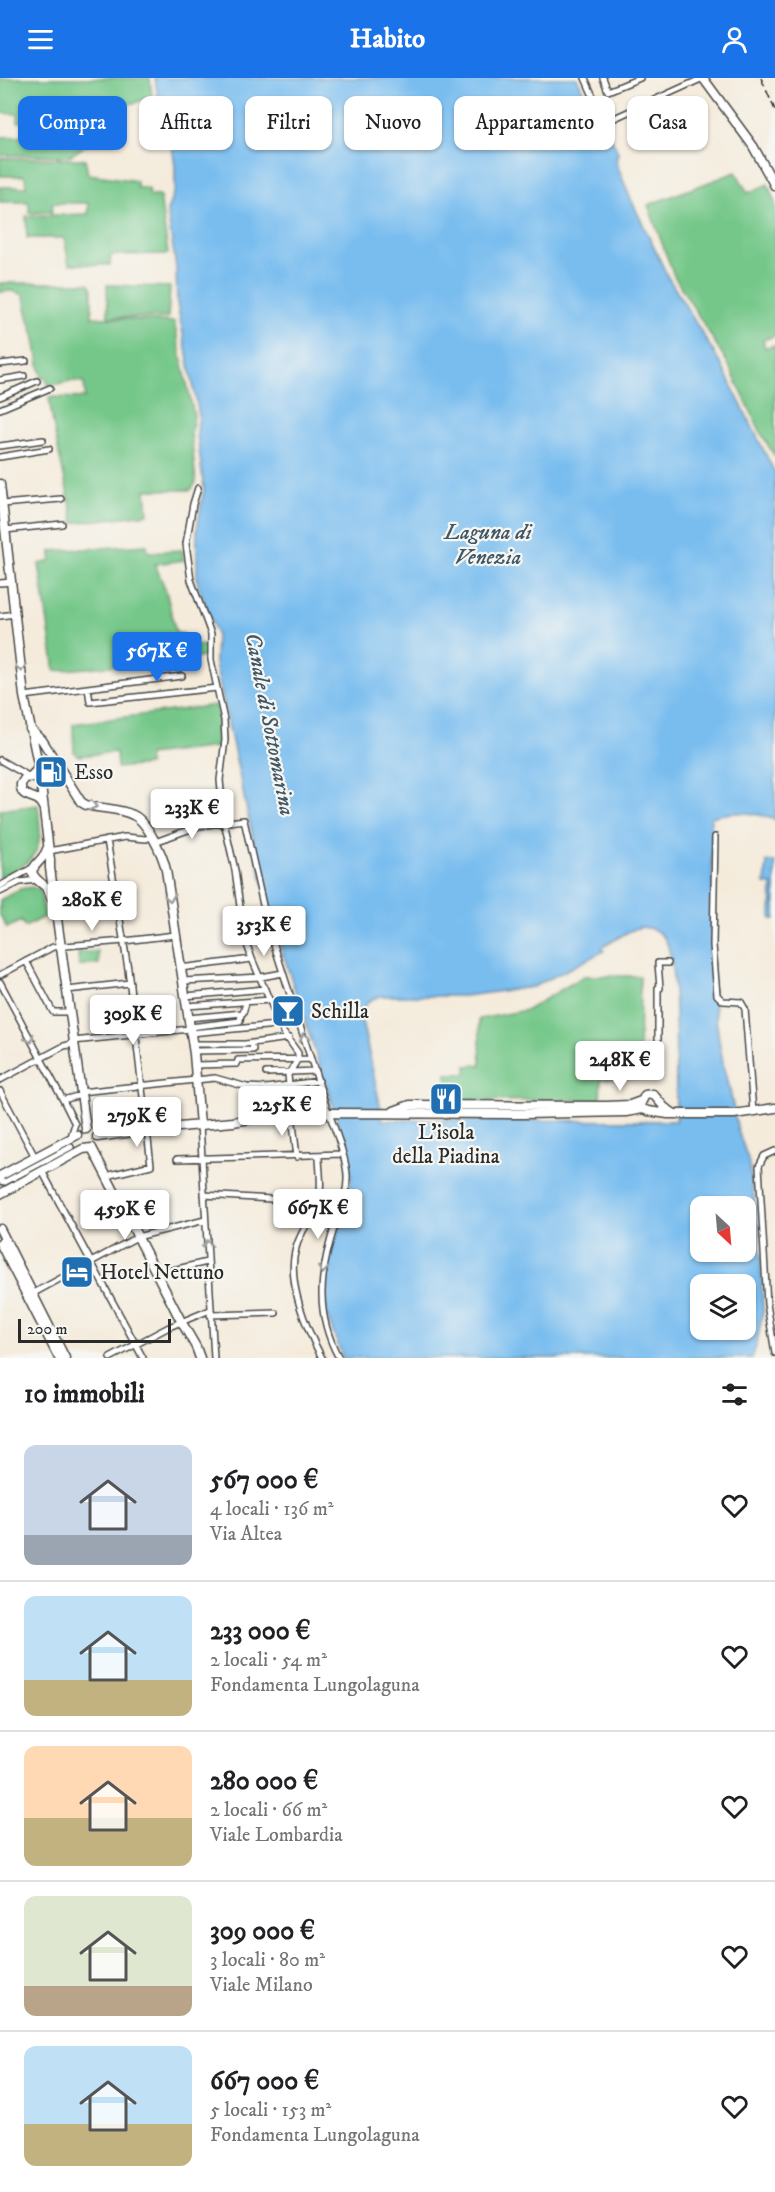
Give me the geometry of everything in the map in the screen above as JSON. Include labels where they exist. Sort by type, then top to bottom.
[{"type":"street","points":[[585,78],[605,121],[703,78],[753,146],[775,186]]},
{"type":"street","points":[[604,78],[608,91],[640,78]]},
{"type":"street","points":[[0,364],[26,361]]},
{"type":"street","points":[[0,380],[24,376]]},
{"type":"street","points":[[0,397],[37,381]]},
{"type":"street","points":[[0,409],[50,388]]},
{"type":"street","points":[[0,446],[44,440]]},
{"type":"street","points":[[0,457],[50,449]]},
{"type":"street","points":[[0,484],[2,518],[6,530],[24,696],[38,764],[37,770],[23,779],[21,784]]},
{"type":"street","points":[[198,488],[186,544],[191,579],[211,634],[211,660],[224,720],[225,740],[220,780],[225,822],[235,870],[244,936],[281,1026],[297,1051],[298,1059],[289,1072],[288,1085]]},
{"type":"street","points":[[2,504],[61,499]]},
{"type":"street","points":[[6,530],[62,524]]},
{"type":"street","points":[[0,583],[12,582]]},
{"type":"street","points":[[0,616],[15,614]]},
{"type":"street","points":[[24,696],[182,676]]},
{"type":"street","points":[[88,688],[90,702],[217,688]]},
{"type":"street","points":[[30,729],[42,740],[81,802],[86,806],[134,815],[140,820],[153,840],[166,870],[197,1080],[204,1158],[207,1262],[214,1358]]},
{"type":"street","points":[[0,760],[39,780],[41,785],[50,871],[56,903],[57,946],[67,990],[86,1129]]},
{"type":"street","points":[[14,768],[22,792],[39,800],[44,809]]},
{"type":"street","points":[[30,797],[38,795],[41,785]]},
{"type":"street","points":[[48,848],[125,837],[153,840],[199,826],[244,820],[267,923],[311,1059],[332,1113],[348,1173],[347,1188],[324,1258],[321,1295],[328,1333],[339,1358]]},
{"type":"street","points":[[715,837],[713,945],[717,995],[723,1001],[741,1002],[745,1009],[753,1112]]},
{"type":"street","points":[[106,1176],[151,1165],[124,942],[107,840]]},
{"type":"street","points":[[0,886],[36,865],[46,854],[48,848]]},
{"type":"street","points":[[0,891],[20,882],[46,880],[50,871],[47,864],[36,865]]},
{"type":"street","points":[[36,865],[33,875],[47,886],[56,903]]},
{"type":"street","points":[[0,975],[57,946],[124,942],[175,935]]},
{"type":"street","points":[[180,968],[252,959]]},
{"type":"street","points":[[26,961],[53,1012],[69,1012]]},
{"type":"street","points":[[649,1058],[658,1058],[658,988],[660,988],[658,963],[668,963]]},
{"type":"street","points":[[183,981],[261,977],[283,973]]},
{"type":"street","points":[[0,982],[75,1124],[77,1143],[87,1148],[106,1176],[200,1358]]},
{"type":"street","points":[[67,990],[129,983]]},
{"type":"street","points":[[186,1001],[265,989]]},
{"type":"street","points":[[186,1001],[246,1003],[270,1000]]},
{"type":"street","points":[[0,1080],[73,1042],[190,1027],[241,1014],[246,1003]]},
{"type":"street","points":[[190,1027],[281,1026],[298,1020]]},
{"type":"street","points":[[193,1047],[289,1038]]},
{"type":"street","points":[[195,1065],[237,1064],[238,1060],[265,1058],[311,1059]]},
{"type":"street","points":[[266,1073],[316,1071]]},
{"type":"street","points":[[63,1100],[81,1094],[215,1078],[247,1087],[266,1088],[319,1081]]},
{"type":"street","points":[[266,1088],[267,1116]]},
{"type":"street","points":[[0,1091],[143,1358]]},
{"type":"street","points":[[642,1105],[645,1095],[651,1093],[675,1114]]},
{"type":"street","points":[[654,1111],[658,1108],[659,1102]]},
{"type":"street","points":[[97,1137],[267,1116],[385,1113],[410,1106],[630,1104],[642,1105],[648,1111],[675,1114],[734,1114],[775,1108]]},
{"type":"street","points":[[292,1115],[297,1157]]},
{"type":"street","points":[[0,1194],[38,1164],[75,1134],[86,1129],[93,1131],[97,1137],[96,1143],[87,1148],[38,1164],[2,1180]]},
{"type":"street","points":[[2,1180],[13,1178],[71,1147]]},
{"type":"street","points":[[775,1151],[764,1156],[759,1166],[767,1304],[775,1353]]},
{"type":"street","points":[[177,1159],[342,1154]]},
{"type":"street","points":[[319,1156],[317,1205],[300,1234],[291,1268],[304,1317],[322,1358]]},
{"type":"street","points":[[0,1188],[2,1180]]},
{"type":"street","points":[[204,1195],[272,1199],[340,1207]]},
{"type":"street","points":[[31,1294],[137,1237],[206,1220]]},
{"type":"street","points":[[0,1229],[59,1358]]},
{"type":"street","points":[[0,1242],[65,1358]]},
{"type":"street","points":[[156,1274],[207,1262]]},
{"type":"street","points":[[110,1358],[181,1321],[210,1313],[276,1313]]},
{"type":"green space","points":[[0,78],[150,78],[152,96],[139,96],[139,101],[135,103],[127,104],[127,96],[18,96],[18,114],[0,113]]},
{"type":"green space","points":[[0,137],[18,137],[18,150],[79,150],[70,156],[0,155]]},
{"type":"green space","points":[[0,158],[85,159],[88,174],[137,181],[137,188],[148,188],[150,196],[160,196],[168,254],[111,255],[110,265],[69,264],[64,238],[27,238],[26,216],[88,214],[88,203],[53,203],[52,212],[29,213],[29,202],[0,202],[0,187],[26,187],[25,176],[0,176]]},
{"type":"green space","points":[[736,172],[748,193],[768,184],[775,203],[775,336],[763,340],[765,348],[775,345],[775,457],[727,362],[674,276],[648,205]]},
{"type":"green space","points":[[0,283],[89,283],[92,289],[92,317],[174,322],[194,416],[191,433],[196,482],[191,490],[146,490],[148,514],[74,523],[49,397],[85,398],[84,382],[70,381],[49,386],[45,377],[42,378],[24,295],[12,291],[0,292]]},
{"type":"green space","points":[[107,285],[170,287],[168,318],[108,317]]},
{"type":"green space","points":[[147,545],[148,552],[182,550],[184,560],[155,564],[166,591],[176,633],[184,634],[183,646],[206,645],[206,657],[55,671],[39,564],[51,561],[51,551]]},
{"type":"green space","points":[[216,705],[223,740],[218,740],[217,747],[148,755],[149,765],[117,768],[116,752],[79,756],[74,752],[73,724]]},
{"type":"green space","points":[[38,805],[40,832],[36,851],[24,865],[0,878],[0,810]]},
{"type":"green space","points":[[32,887],[40,890],[45,916],[25,927],[21,921],[7,928],[0,915],[0,900],[20,889]]},
{"type":"green space","points":[[98,951],[99,964],[79,966],[78,953]]},
{"type":"green space","points":[[584,976],[640,976],[639,1078],[601,1079],[600,1100],[448,1101],[446,1074],[466,1074],[466,1066],[481,1065],[479,1019],[527,1010]]},
{"type":"water","name":"Laguna di Venezia","points":[[155,78],[577,78],[585,96],[454,96],[454,150],[615,150],[615,146],[618,152],[616,162],[629,195],[669,279],[721,364],[775,473],[775,820],[743,813],[711,817],[713,899],[711,899],[711,947],[716,1016],[723,1063],[738,1131],[748,1159],[754,1196],[690,1196],[690,1262],[756,1262],[756,1208],[763,1311],[752,1358],[343,1358],[325,1311],[324,1283],[328,1251],[350,1188],[351,1173],[338,1122],[273,923],[215,663],[216,633],[197,581],[197,529],[204,489],[197,433],[199,415],[177,303],[176,267],[167,211],[175,189],[173,150],[233,150],[233,96],[158,96]],"holes":[[[641,927],[660,933],[665,939],[672,972],[676,1121],[382,1120],[361,1017],[365,1005],[370,1001],[381,996],[465,996],[533,987],[604,951],[602,947],[631,931]]]},
{"type":"water","points":[[767,862],[775,862],[775,919],[771,919],[772,885],[765,884]]},
{"type":"railway","points":[[761,78],[775,110]]},
{"type":"place","name":"Esso","points":[[51,772]]},
{"type":"place","name":"Schilla","points":[[288,1011]]},
{"type":"place","name":"L'isola della Piadina","points":[[446,1099]]},
{"type":"place","name":"Hotel Nettuno","points":[[77,1272]]},
{"type":"water label","name":"Canale di Sottomarina","points":[[271,724]]}]
